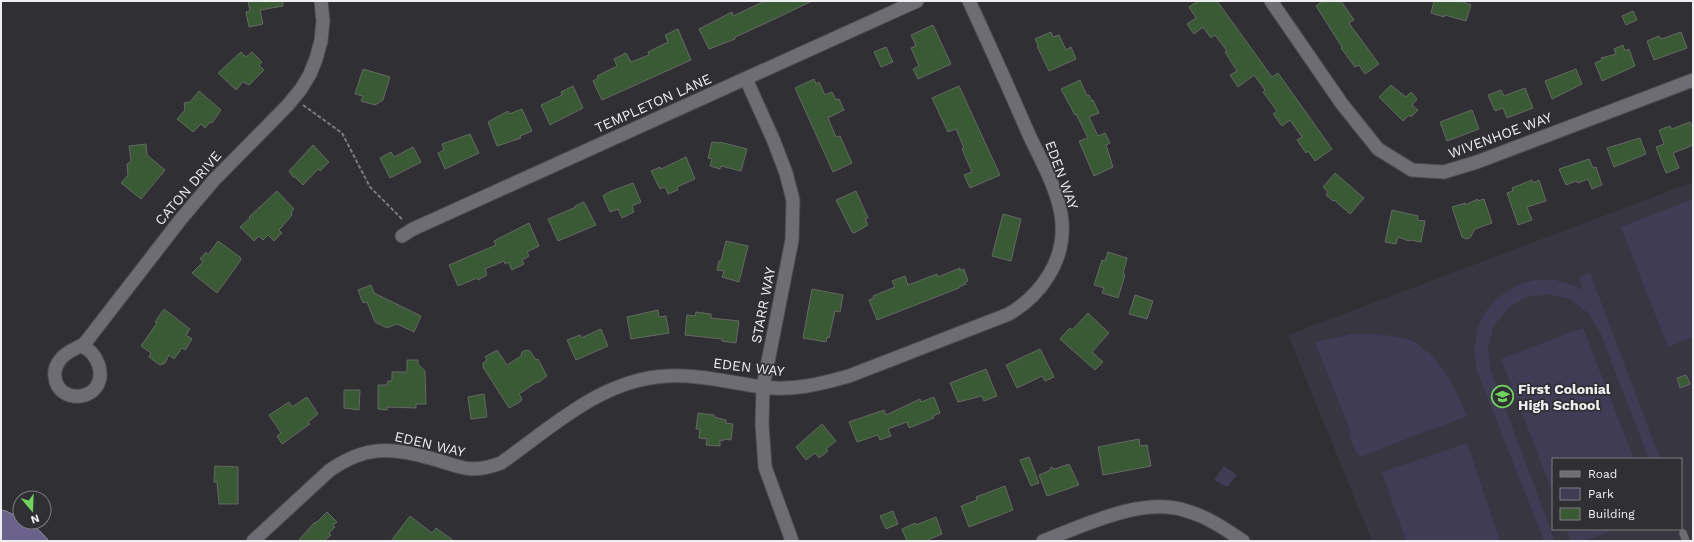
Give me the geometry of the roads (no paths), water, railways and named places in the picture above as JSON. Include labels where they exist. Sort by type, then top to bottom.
[{"type":"street","name":"CATON DRIVE","points":[[81,346],[86,348],[94,355],[99,365],[100,375],[99,383],[94,390],[80,397],[65,393],[57,385],[55,373],[60,359],[65,354],[85,343],[181,218],[214,180],[293,99],[310,74],[316,60],[321,41],[323,21],[321,1]]},
{"type":"street","name":"TEMPLETON LANE","points":[[408,233],[917,1]]},
{"type":"street","name":"EDEN WAY","points":[[252,541],[330,470],[343,461],[358,454],[374,450],[387,449],[430,458],[457,467],[478,469],[501,463],[595,397],[616,387],[638,380],[678,376],[712,378],[763,387],[804,387],[843,378],[1009,314],[1023,306],[1043,285],[1054,266],[1060,250],[1062,221],[1059,206],[1050,179],[969,1]]},
{"type":"street","name":"WIVENHOE WAY","points":[[1271,1],[1342,104],[1378,149],[1412,170],[1444,172],[1477,162],[1693,80]]},
{"type":"street","name":"STARR WAY","points":[[746,79],[773,139],[786,173],[793,200],[792,240],[763,387],[762,424],[765,467],[781,515],[792,541]]},
{"type":"street","points":[[1046,540],[1121,512],[1158,507],[1186,510],[1213,521],[1243,541]]},
{"type":"lane","points":[[1683,533],[1686,541]]},
{"type":"place","name":"First Colonial High School","points":[[1503,397]]}]
